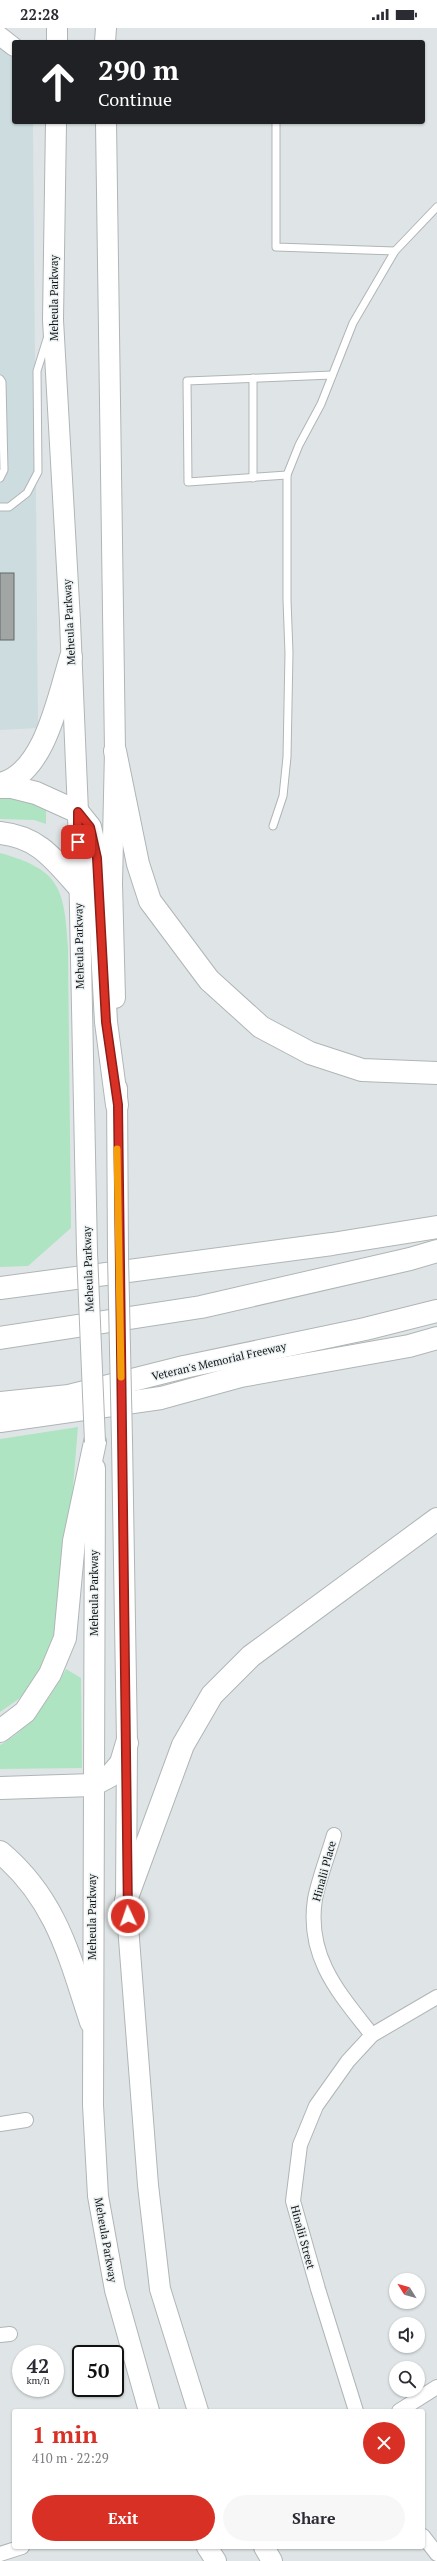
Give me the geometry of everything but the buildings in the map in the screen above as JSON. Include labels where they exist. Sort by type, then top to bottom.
[{"type":"highway","points":[[0,784],[12,781],[33,758],[47,735],[71,657]]},
{"type":"highway","points":[[115,751],[138,864],[150,901],[209,980],[261,1026],[310,1053],[362,1070],[437,1073]]},
{"type":"highway","points":[[0,787],[12,787],[36,793],[78,812],[90,827],[97,858],[106,1022],[118,1105]]},
{"type":"highway","points":[[0,833],[27,838],[54,859],[78,886]]},
{"type":"highway","points":[[0,1288],[332,1244],[437,1227]]},
{"type":"highway","points":[[0,1338],[201,1307],[410,1259],[437,1251]]},
{"type":"highway","name":"Veteran's Memorial Freeway","points":[[0,1403],[69,1396],[184,1367],[365,1329],[437,1311]]},
{"type":"highway","points":[[0,1420],[161,1398],[241,1376],[409,1346],[437,1338]]},
{"type":"highway","points":[[0,1732],[25,1712],[50,1674],[65,1638],[74,1541],[95,1442]]},
{"type":"highway","points":[[126,1900],[183,1745],[212,1695],[251,1656],[437,1519]]},
{"type":"highway","points":[[0,1788],[93,1785],[110,1776],[121,1763],[127,1743]]},
{"type":"highway","points":[[0,1852],[39,1892],[62,1934],[91,2022]]},
{"type":"main road","points":[[57,28],[57,40]]},
{"type":"main road","points":[[105,40],[106,28]]},
{"type":"main road","name":"Meheula Parkway","points":[[56,124],[53,320],[78,812],[78,886],[87,1252],[95,1442],[91,2022],[93,2105],[98,2196],[115,2290],[148,2409]]},
{"type":"main road","points":[[106,124],[115,751],[112,884],[118,1105],[118,1256],[127,1743],[126,1900],[148,2185],[160,2289],[197,2409]]},
{"type":"main road","points":[[208,2549],[216,2561]]},
{"type":"main road","points":[[265,2549],[272,2561]]},
{"type":"street","points":[[0,36],[12,45]]},
{"type":"street","name":"Hinalii Place","points":[[334,1835],[315,1899],[314,1925],[316,1947],[331,1982],[372,2035]]},
{"type":"street","name":"Hinalii Street","points":[[355,2409],[318,2289],[293,2201],[300,2145],[316,2106],[348,2061],[372,2035],[437,1997]]},
{"type":"street","points":[[0,2124],[26,2120]]},
{"type":"street","points":[[402,2409],[437,2387]]},
{"type":"street","points":[[425,2539],[437,2554]]},
{"type":"street","points":[[0,2554],[16,2549]]},
{"type":"lane","points":[[276,124],[276,247],[395,251]]},
{"type":"lane","points":[[273,826],[283,796],[287,757],[289,653],[287,600],[287,475],[299,445],[321,404],[353,323],[395,251],[437,207]]},
{"type":"lane","points":[[0,507],[8,507],[27,493],[38,472],[37,371],[53,320]]},
{"type":"lane","points":[[287,475],[188,482],[187,380],[332,375]]},
{"type":"lane","points":[[253,378],[253,478]]},
{"type":"lane","points":[[0,380],[2,382],[4,470],[0,478]]},
{"type":"shaded area","points":[[0,45],[12,58],[12,124],[33,124],[38,728],[0,730]]},
{"type":"green space","points":[[0,796],[46,807],[46,824],[34,820],[0,819]]},
{"type":"green space","points":[[0,853],[21,860],[48,875],[56,885],[61,897],[64,912],[68,949],[71,1228],[28,1266],[0,1267]]},
{"type":"green space","points":[[78,1427],[62,1619],[54,1644],[30,1691],[0,1712],[0,1439]]},
{"type":"green space","points":[[66,1669],[81,1678],[82,1768],[0,1769],[0,1745],[21,1730],[39,1712]]},
{"type":"slow traffic","points":[[117,1149],[121,1377]]},
{"type":"route","points":[[78,842],[78,812],[90,827],[97,858],[106,1022],[118,1105],[118,1256],[127,1743],[126,1900],[128,1916]]}]
